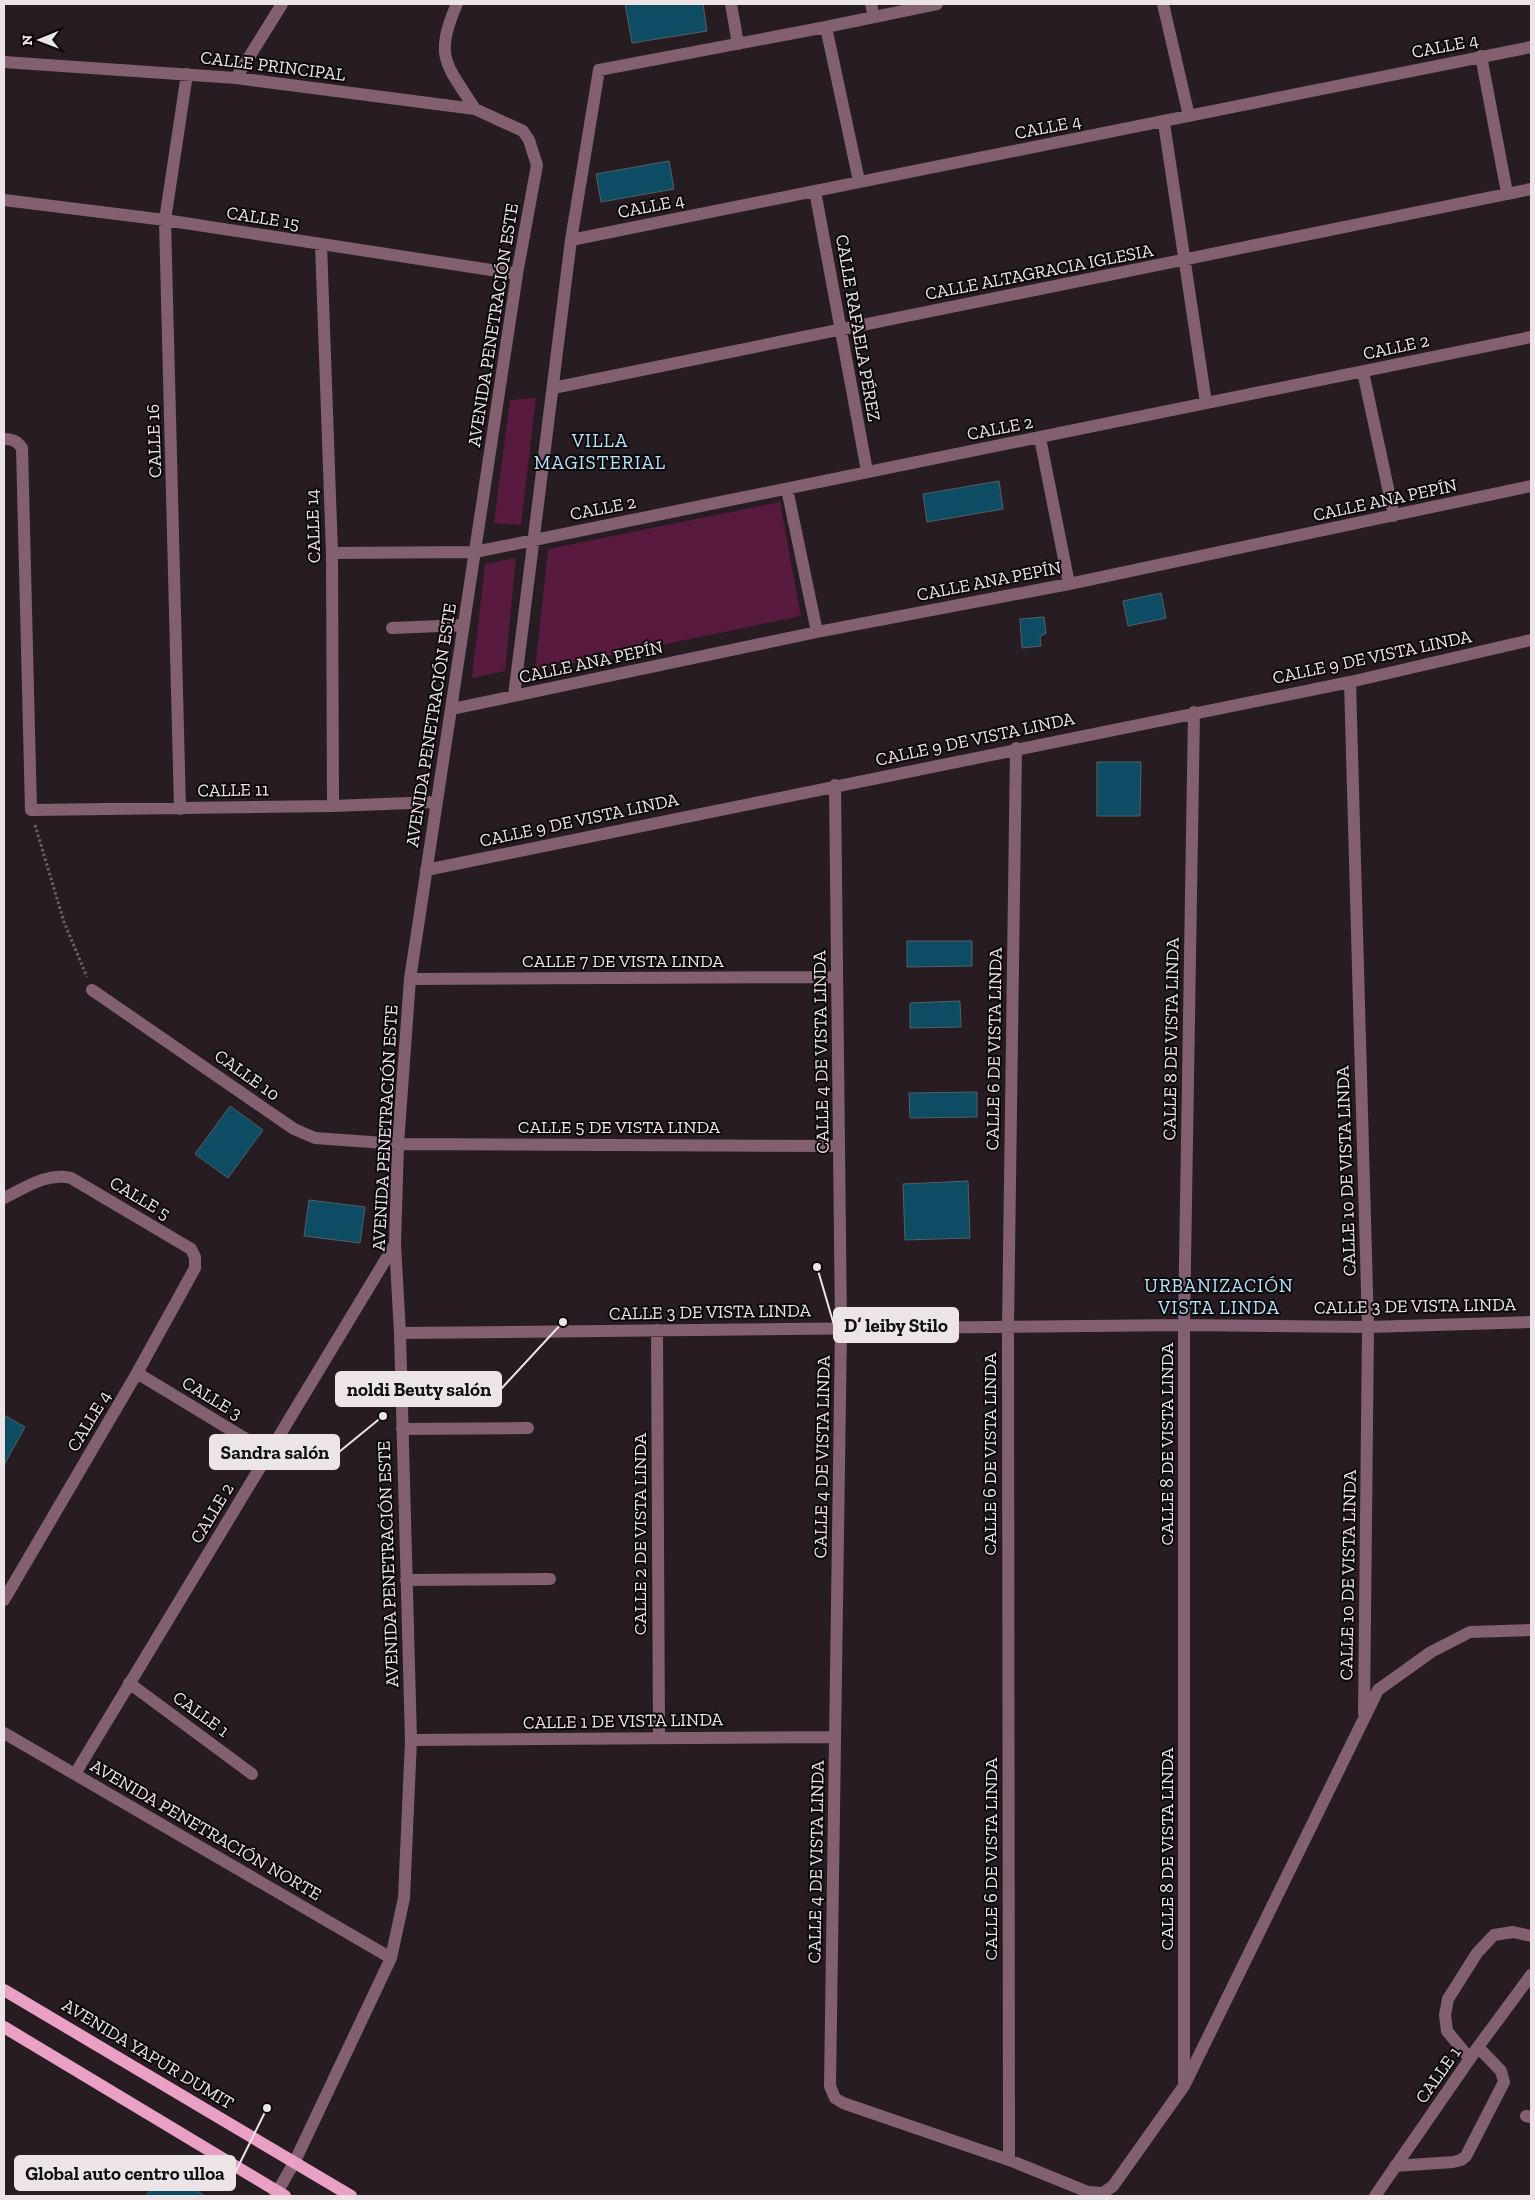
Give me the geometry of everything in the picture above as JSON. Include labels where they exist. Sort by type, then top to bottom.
[{"type":"main road","name":"AVENIDA YAPUR DUMIT","points":[[4,1990],[295,2161],[351,2196]]},
{"type":"main road","points":[[4,2026],[279,2195]]},
{"type":"street","points":[[236,78],[282,4]]},
{"type":"street","points":[[457,4],[443,40],[444,54],[447,66],[475,109]]},
{"type":"street","points":[[731,4],[738,44]]},
{"type":"street","points":[[872,4],[874,17]]},
{"type":"street","points":[[514,696],[572,240],[599,70],[937,4]]},
{"type":"street","points":[[1163,4],[1189,116]]},
{"type":"street","points":[[826,27],[859,182]]},
{"type":"street","name":"CALLE 4","points":[[572,240],[1164,123],[1189,116],[1531,47]]},
{"type":"street","points":[[1481,56],[1507,194]]},
{"type":"street","name":"CALLE PRINCIPAL","points":[[4,62],[236,78],[475,109],[522,131],[529,140]]},
{"type":"street","name":"CALLE 16","points":[[180,809],[165,220],[187,74]]},
{"type":"street","points":[[1164,123],[1206,403]]},
{"type":"street","name":"AVENIDA PENETRACIÓN ESTE","points":[[279,2195],[391,1958],[404,1898],[411,1740],[400,1333],[395,1244],[398,1144],[410,979],[517,274],[537,165],[529,140]]},
{"type":"street","name":"CALLE ALTAGRACIA IGLESIA","points":[[552,388],[1531,189]]},
{"type":"street","name":"CALLE RAFAELA PÉREZ","points":[[815,191],[867,471]]},
{"type":"street","name":"CALLE 15","points":[[4,200],[165,220],[517,274]]},
{"type":"street","name":"CALLE 14","points":[[321,244],[332,553],[333,806]]},
{"type":"street","name":"CALLE 2","points":[[332,553],[475,552],[1531,337]]},
{"type":"street","points":[[1364,372],[1394,516]]},
{"type":"street","points":[[1040,438],[1069,584]]},
{"type":"street","points":[[4,439],[12,439],[18,442],[22,448],[31,810]]},
{"type":"street","name":"CALLE ANA PEPÍN","points":[[452,708],[817,632],[1069,584],[1531,486]]},
{"type":"street","points":[[787,489],[817,632]]},
{"type":"street","points":[[392,628],[464,625]]},
{"type":"street","name":"CALLE 9 DE VISTA LINDA","points":[[426,870],[1016,748],[1350,682],[1531,640]]},
{"type":"street","name":"CALLE 10 DE VISTA LINDA","points":[[1350,682],[1368,1327],[1364,1719]]},
{"type":"street","name":"CALLE 8 DE VISTA LINDA","points":[[1184,2086],[1184,1325],[1194,712]]},
{"type":"street","name":"CALLE 6 DE VISTA LINDA","points":[[1009,2160],[1008,1327],[1016,748]]},
{"type":"street","name":"CALLE 4 DE VISTA LINDA","points":[[835,785],[841,1328],[830,2086],[835,2098],[843,2103],[1009,2160]]},
{"type":"street","name":"CALLE 11","points":[[31,810],[333,806],[436,802]]},
{"type":"street","name":"CALLE 7 DE VISTA LINDA","points":[[410,979],[838,977]]},
{"type":"street","name":"CALLE 10","points":[[92,990],[304,1135],[315,1138],[398,1144]]},
{"type":"street","name":"CALLE 5 DE VISTA LINDA","points":[[398,1144],[839,1146]]},
{"type":"street","name":"CALLE 5","points":[[4,1198],[50,1176],[62,1175],[71,1178],[191,1249],[195,1258]]},
{"type":"street","name":"CALLE 2","points":[[75,1774],[395,1244]]},
{"type":"street","name":"CALLE 4","points":[[4,1600],[137,1373],[195,1268],[195,1258]]},
{"type":"street","name":"CALLE 3 DE VISTA LINDA","points":[[400,1333],[1184,1325],[1368,1327],[1531,1322]]},
{"type":"street","name":"CALLE 2 DE VISTA LINDA","points":[[657,1330],[659,1738]]},
{"type":"street","name":"CALLE 3","points":[[137,1373],[269,1453]]},
{"type":"street","points":[[402,1429],[528,1428]]},
{"type":"street","points":[[406,1580],[550,1579]]},
{"type":"street","points":[[1009,2160],[1088,2192],[1103,2193],[1113,2186],[1184,2086],[1378,1690],[1430,1652],[1470,1632],[1531,1630]]},
{"type":"street","name":"CALLE 1","points":[[129,1684],[252,1774]]},
{"type":"street","name":"AVENIDA PENETRACIÓN NORTE","points":[[4,1733],[391,1958]]},
{"type":"street","name":"CALLE 1 DE VISTA LINDA","points":[[411,1740],[835,1737]]},
{"type":"street","points":[[1470,2060],[1447,2032],[1445,2015],[1448,1999],[1478,1953],[1494,1935],[1513,1932],[1531,1936]]},
{"type":"street","name":"CALLE 1","points":[[1375,2196],[1478,2047],[1531,1975]]},
{"type":"street","points":[[1395,2166],[1453,2162],[1461,2160],[1466,2156],[1504,2082],[1501,2071],[1478,2047]]},
{"type":"path","points":[[31,810],[64,922],[92,990]]},
{"type":"shaded area","points":[[536,398],[521,525],[494,523],[510,400]]},
{"type":"shaded area","points":[[780,502],[801,616],[535,671],[548,549]]},
{"type":"shaded area","points":[[516,558],[505,671],[472,678],[485,564]]},
{"type":"building","points":[[625,4],[703,4],[707,31],[632,43]]},
{"type":"building","points":[[669,161],[674,189],[601,202],[596,174]]},
{"type":"building","points":[[999,481],[1003,509],[927,522],[923,494]]},
{"type":"building","points":[[1161,593],[1166,618],[1128,626],[1123,601]]},
{"type":"building","points":[[1044,617],[1046,633],[1040,637],[1041,646],[1022,648],[1020,619]]},
{"type":"building","points":[[1097,762],[1141,762],[1140,816],[1097,816]]},
{"type":"building","points":[[907,941],[972,941],[972,966],[907,967]]},
{"type":"building","points":[[960,1001],[961,1027],[910,1028],[910,1003]]},
{"type":"building","points":[[977,1092],[977,1117],[910,1118],[909,1093]]},
{"type":"building","points":[[230,1106],[263,1130],[228,1178],[195,1154]]},
{"type":"building","points":[[968,1181],[970,1238],[905,1240],[903,1184]]},
{"type":"building","points":[[309,1200],[365,1207],[360,1243],[304,1236]]},
{"type":"building","points":[[4,1415],[25,1427],[4,1465]]},
{"type":"building","points":[[163,2169],[205,2196],[146,2196]]},
{"type":"place","name":"D’ leiby Stilo","points":[[817,1267]]},
{"type":"place","name":"noldi Beuty salón","points":[[563,1322]]},
{"type":"place","name":"Sandra salón","points":[[383,1416]]},
{"type":"place","name":"Global auto centro ulloa","points":[[267,2108]]},
{"type":"district","name":"VILLA MAGISTERIAL","points":[[600,451]]},
{"type":"district","name":"URBANIZACIÓN VISTA LINDA","points":[[1219,1296]]}]
